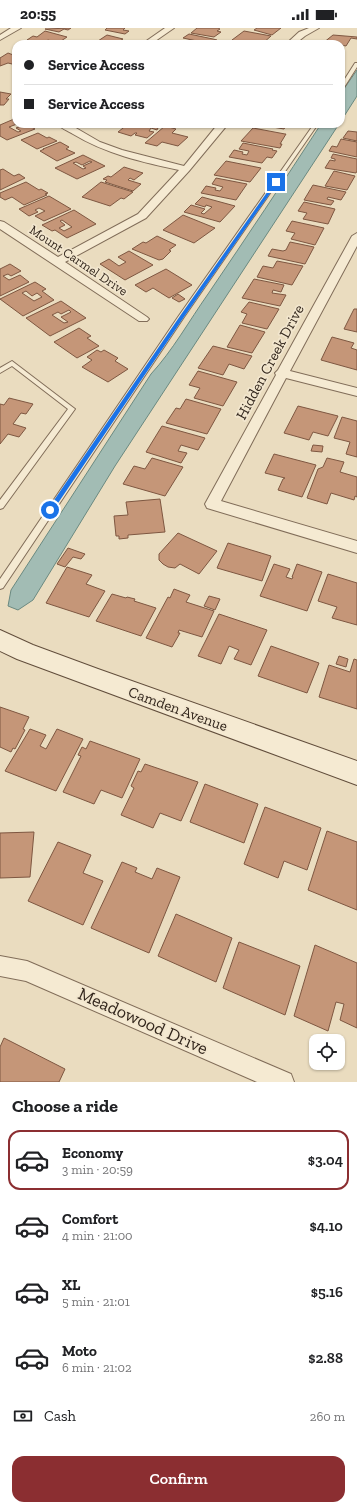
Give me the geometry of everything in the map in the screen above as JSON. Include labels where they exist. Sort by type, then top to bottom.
[{"type":"street","points":[[0,38],[17,28]]},
{"type":"street","points":[[152,40],[170,28]]},
{"type":"street","points":[[295,40],[302,34],[315,28]]},
{"type":"street","points":[[69,128],[98,144],[116,151],[146,160],[186,169]]},
{"type":"street","points":[[57,262],[142,216],[186,169],[220,128]]},
{"type":"street","name":"Mount Carmel Drive","points":[[0,224],[142,319]]},
{"type":"street","name":"Hidden Creek Drive","points":[[357,236],[212,504],[357,547]]},
{"type":"street","points":[[282,373],[357,392]]},
{"type":"street","name":"Camden Avenue","points":[[0,640],[25,652],[89,676],[357,773]]},
{"type":"street","name":"Meadowood Drive","points":[[0,966],[27,970],[283,1082]]},
{"type":"lane","points":[[345,82],[357,64]]},
{"type":"lane","points":[[0,586],[182,317],[313,128]]},
{"type":"lane","points":[[0,370],[12,363],[72,408],[0,506]]},
{"type":"water","points":[[357,70],[357,96],[345,115],[345,87]]},
{"type":"water","points":[[318,128],[336,128],[115,466],[33,600],[18,610],[8,606],[11,590],[151,374],[181,335]]},
{"type":"building","points":[[71,28],[68,30],[64,29],[59,32],[45,29]]},
{"type":"building","points":[[107,28],[125,28],[123,30],[129,31],[125,34],[105,30]]},
{"type":"building","points":[[197,28],[218,28],[220,29],[217,31],[221,32],[214,37],[191,33]]},
{"type":"building","points":[[257,28],[281,28],[272,35],[254,30]]},
{"type":"building","points":[[45,31],[67,37],[62,40],[27,40],[33,36],[37,37]]},
{"type":"building","points":[[244,31],[271,36],[266,40],[232,40]]},
{"type":"building","points":[[189,34],[217,40],[192,40],[183,38]]},
{"type":"building","points":[[107,35],[123,39],[121,40],[100,40]]},
{"type":"building","points":[[333,35],[357,37],[357,39],[351,38],[346,46],[345,40],[327,40]]},
{"type":"building","points":[[8,53],[12,54],[12,64],[8,63],[0,66],[0,58]]},
{"type":"building","points":[[0,92],[11,94],[6,99],[9,99],[4,105],[0,105]]},
{"type":"building","points":[[12,120],[12,126],[9,127],[18,132],[21,131],[16,128],[35,129],[7,140],[0,136],[0,125]]},
{"type":"building","points":[[123,128],[151,128],[149,131],[154,132],[147,138],[135,135],[137,133],[131,136],[118,132]]},
{"type":"building","points":[[163,128],[176,129],[172,133],[188,137],[178,146],[162,142],[157,146],[145,143]]},
{"type":"building","points":[[253,128],[286,134],[280,144],[282,144],[280,148],[241,141]]},
{"type":"building","points":[[348,131],[357,132],[357,141],[343,138]]},
{"type":"building","points":[[38,133],[57,141],[37,149],[21,140]]},
{"type":"building","points":[[341,139],[357,142],[357,157],[329,151],[332,146],[337,147]]},
{"type":"building","points":[[60,142],[69,147],[66,149],[75,153],[57,161],[40,151],[43,149]]},
{"type":"building","points":[[243,143],[277,151],[272,158],[267,157],[262,163],[229,157],[234,150],[243,152],[242,154],[247,155],[249,151],[239,149]]},
{"type":"building","points":[[333,154],[357,159],[356,173],[325,168],[330,160],[335,161],[335,159],[331,158]]},
{"type":"building","points":[[83,155],[105,166],[77,179],[55,168]],"holes":[[[90,161],[92,162],[83,166],[86,168],[83,169],[73,163],[76,162],[82,165]]]},
{"type":"building","points":[[226,161],[261,168],[250,182],[214,175]]},
{"type":"building","points":[[124,167],[143,173],[134,180],[130,178],[128,180],[141,184],[133,191],[105,182],[107,180],[103,179],[108,176],[111,177]]},
{"type":"building","points":[[3,169],[14,176],[19,174],[25,178],[0,190],[0,170]]},
{"type":"building","points":[[334,171],[355,176],[347,190],[325,186]]},
{"type":"building","points":[[216,178],[247,184],[236,200],[201,193],[206,186],[216,188],[215,190],[220,191],[223,187],[212,184]]},
{"type":"building","points":[[26,182],[39,190],[41,189],[48,193],[45,194],[47,195],[24,205],[12,197],[5,200],[0,197],[0,193]]},
{"type":"building","points":[[101,182],[133,192],[124,199],[121,198],[110,206],[82,197]]},
{"type":"building","points":[[313,185],[346,192],[341,200],[328,197],[327,199],[334,201],[331,205],[304,200]]},
{"type":"building","points":[[49,196],[71,209],[44,221],[35,216],[45,211],[39,208],[35,210],[38,212],[29,216],[19,209]]},
{"type":"building","points":[[202,197],[235,206],[220,222],[184,212],[191,205],[205,209],[201,213],[204,214],[212,207],[206,205],[205,207],[195,204]]},
{"type":"building","points":[[304,202],[335,209],[328,224],[303,219],[307,213],[298,211]]},
{"type":"building","points":[[74,210],[96,224],[67,238],[55,230],[52,231],[42,225]],"holes":[[[62,220],[72,227],[64,231],[59,228],[65,225],[60,221]]]},
{"type":"building","points":[[183,215],[215,228],[194,243],[163,230]]},
{"type":"building","points":[[292,221],[324,228],[315,245],[291,239],[295,233],[286,231]]},
{"type":"building","points":[[157,236],[176,245],[169,250],[171,251],[163,259],[159,260],[132,249],[143,242],[146,243]]},
{"type":"building","points":[[290,242],[314,247],[305,264],[268,256],[272,249],[283,251],[286,250]]},
{"type":"building","points":[[129,251],[153,265],[125,280],[100,264],[109,259],[119,266],[126,262],[118,257]]},
{"type":"building","points":[[277,261],[303,266],[292,285],[257,277],[263,266],[273,268]]},
{"type":"building","points":[[10,264],[21,271],[11,276],[8,274],[3,276],[9,280],[20,275],[29,282],[0,296],[0,269]]},
{"type":"building","points":[[166,269],[192,285],[169,298],[153,288],[146,292],[135,285]]},
{"type":"building","points":[[254,279],[284,285],[281,292],[273,290],[272,293],[286,295],[280,306],[242,298]]},
{"type":"building","points":[[35,282],[46,289],[42,291],[54,300],[23,316],[0,299]],"holes":[[[26,291],[32,296],[37,293],[42,297],[34,301],[22,293]]]},
{"type":"building","points":[[178,294],[185,299],[179,302],[172,298]]},
{"type":"building","points":[[61,301],[86,318],[50,336],[26,318]],"holes":[[[69,310],[71,312],[61,317],[68,322],[64,323],[52,315],[58,312],[61,314]]]},
{"type":"building","points":[[249,302],[279,309],[267,329],[242,323],[247,314],[241,312]]},
{"type":"building","points":[[354,309],[357,309],[357,332],[344,329]]},
{"type":"building","points":[[240,325],[265,332],[252,353],[227,347]]},
{"type":"building","points":[[79,328],[91,336],[87,338],[99,346],[77,358],[54,342]]},
{"type":"building","points":[[332,337],[354,343],[351,348],[357,350],[357,370],[321,360]]},
{"type":"building","points":[[213,346],[252,356],[244,369],[229,364],[223,375],[198,368]]},
{"type":"building","points":[[97,350],[101,352],[104,350],[118,358],[115,361],[128,369],[108,382],[82,367],[92,360],[87,357]]},
{"type":"building","points":[[198,371],[237,382],[223,406],[194,398],[200,388],[189,385]]},
{"type":"building","points":[[9,398],[33,404],[26,414],[21,413],[13,424],[26,428],[19,437],[8,434],[0,444],[0,404],[4,405]]},
{"type":"building","points":[[186,399],[221,409],[207,434],[166,423],[176,408],[180,409]]},
{"type":"building","points":[[298,406],[338,416],[328,436],[313,432],[309,440],[284,433]]},
{"type":"building","points":[[342,417],[357,421],[357,457],[346,454],[350,442],[334,438]]},
{"type":"building","points":[[162,426],[205,438],[198,450],[181,445],[178,451],[187,453],[181,463],[146,452]]},
{"type":"building","points":[[313,445],[323,446],[322,452],[311,451]]},
{"type":"building","points":[[274,454],[316,465],[302,497],[278,490],[283,479],[285,478],[265,473]]},
{"type":"building","points":[[152,458],[183,467],[165,496],[123,484],[134,466],[145,469]]},
{"type":"building","points":[[327,458],[344,462],[340,472],[357,477],[357,497],[355,496],[354,500],[331,493],[327,504],[307,498],[318,469],[323,467]]},
{"type":"building","points":[[160,499],[165,532],[128,535],[128,538],[119,539],[119,536],[116,536],[114,516],[128,515],[126,502]]},
{"type":"building","points":[[178,533],[217,551],[199,574],[180,564],[175,568],[168,567],[159,560],[159,554]]},
{"type":"building","points":[[228,543],[271,556],[262,581],[217,568]]},
{"type":"building","points":[[68,548],[85,554],[81,559],[73,557],[65,567],[57,564]]},
{"type":"building","points":[[274,564],[290,569],[286,577],[292,579],[297,564],[322,572],[307,611],[260,596]]},
{"type":"building","points":[[67,567],[92,575],[86,584],[105,591],[89,617],[46,603]]},
{"type":"building","points":[[328,574],[357,583],[357,625],[332,618],[337,607],[318,601]]},
{"type":"building","points":[[174,589],[190,595],[186,602],[214,611],[202,637],[179,630],[178,633],[180,633],[172,647],[146,638],[168,597],[170,598]]},
{"type":"building","points":[[112,594],[135,599],[134,601],[156,608],[141,636],[96,621]]},
{"type":"building","points":[[209,596],[220,599],[215,610],[204,606]]},
{"type":"building","points":[[219,614],[267,630],[251,665],[234,659],[239,650],[229,646],[221,664],[198,656]]},
{"type":"building","points":[[271,646],[319,663],[307,693],[258,676]]},
{"type":"building","points":[[339,656],[348,659],[346,667],[336,664]]},
{"type":"building","points":[[354,659],[357,660],[357,709],[319,697],[329,665],[350,672]]},
{"type":"building","points":[[0,707],[29,717],[23,729],[25,730],[15,749],[13,748],[11,752],[0,747]]},
{"type":"building","points":[[30,729],[46,735],[40,746],[46,749],[57,729],[83,739],[56,791],[5,771]]},
{"type":"building","points":[[90,741],[140,759],[122,798],[101,790],[94,804],[63,792],[81,756],[78,755],[82,747],[86,749]]},
{"type":"building","points":[[145,764],[198,782],[181,821],[160,813],[153,828],[121,815],[134,788],[131,786],[138,771],[141,772]]},
{"type":"building","points":[[205,784],[258,804],[244,843],[190,822]]},
{"type":"building","points":[[265,807],[321,828],[307,870],[284,861],[278,878],[244,864]]},
{"type":"building","points":[[327,831],[357,842],[357,910],[308,890]]},
{"type":"building","points":[[34,832],[30,877],[0,878],[0,833]]},
{"type":"building","points":[[58,842],[91,855],[83,873],[103,881],[83,925],[28,901]]},
{"type":"building","points":[[122,862],[137,868],[135,872],[152,879],[157,868],[180,877],[149,953],[91,928]]},
{"type":"building","points":[[176,914],[232,938],[216,982],[158,956]]},
{"type":"building","points":[[239,942],[300,966],[285,1015],[223,988]]},
{"type":"building","points":[[315,945],[357,963],[357,1028],[340,1020],[344,1004],[336,1002],[328,1031],[294,1016]]},
{"type":"building","points":[[4,1038],[65,1069],[59,1082],[0,1082],[0,1047]]},
{"type":"route","points":[[50,510],[276,182]]}]
